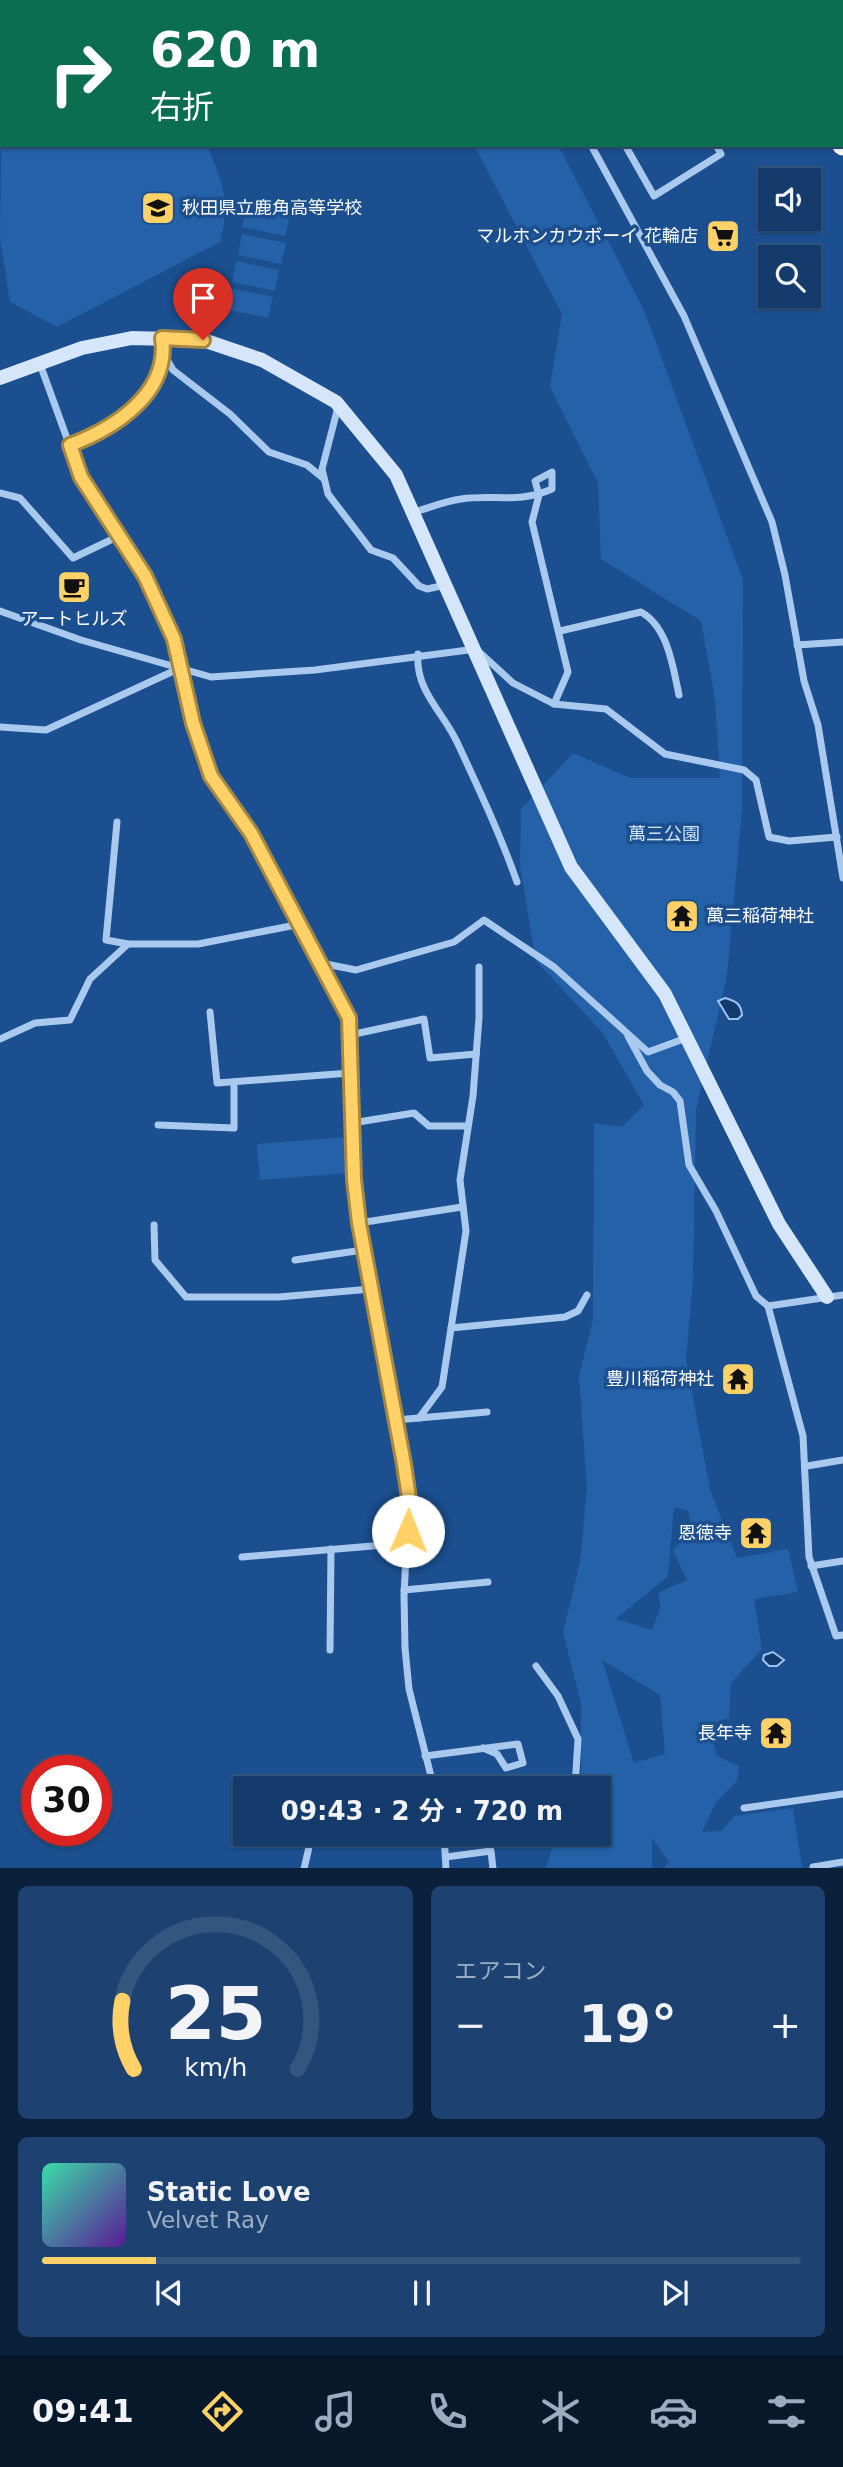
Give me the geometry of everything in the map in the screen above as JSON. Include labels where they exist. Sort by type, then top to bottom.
[{"type":"street","points":[[592,147],[684,316],[772,523],[804,681],[817,724],[839,821],[837,837],[843,878]]},
{"type":"street","points":[[626,147],[654,196],[722,154],[717,147]]},
{"type":"street","points":[[0,378],[82,348],[132,338],[203,340],[262,360],[338,404],[396,475],[476,649],[570,867],[665,994],[689,1037],[779,1224],[827,1297]]},
{"type":"street","points":[[162,338],[164,356],[173,370],[230,414],[269,452],[307,465],[323,478]]},
{"type":"street","points":[[70,445],[97,435],[139,404],[164,356]]},
{"type":"street","points":[[40,363],[81,477],[145,576],[174,639],[179,669],[211,776],[251,833],[349,1018],[352,1123],[359,1223],[409,1498],[404,1590],[409,1689],[431,1776]]},
{"type":"street","points":[[338,404],[322,469],[328,495],[371,550],[393,558],[419,586],[427,589],[447,584]]},
{"type":"street","points":[[0,493],[20,498],[73,558],[119,536]]},
{"type":"street","points":[[414,512],[461,499],[510,500],[539,495],[532,522],[568,672],[554,704]]},
{"type":"street","points":[[0,611],[211,677],[267,675],[418,654],[476,649],[513,684],[554,704],[606,709],[665,754],[744,771],[756,780],[769,837],[789,841],[837,837]]},
{"type":"street","points":[[560,631],[641,612],[653,618],[670,655],[679,695]]},
{"type":"street","points":[[797,645],[843,642]]},
{"type":"street","points":[[418,654],[417,666],[426,692],[455,737],[517,882]]},
{"type":"street","points":[[0,727],[46,730],[179,669]]},
{"type":"street","points":[[117,822],[106,940],[128,944],[198,944],[301,924]]},
{"type":"street","points":[[321,964],[356,970],[454,942],[484,920],[554,967],[648,1052],[689,1037]]},
{"type":"street","points":[[0,1039],[34,1023],[70,1020],[90,979],[128,944]]},
{"type":"street","points":[[419,1418],[442,1387],[466,1231],[460,1180],[473,1096],[479,967]]},
{"type":"street","points":[[210,1012],[217,1083],[350,1073]]},
{"type":"street","points":[[350,1035],[424,1019],[430,1058],[476,1054]]},
{"type":"street","points":[[625,1031],[647,1072],[660,1085],[674,1092],[680,1101],[689,1166],[716,1211],[756,1296],[768,1306],[803,1436],[807,1466],[811,1566],[836,1636],[843,1635]]},
{"type":"street","points":[[158,1125],[234,1128],[234,1082]]},
{"type":"street","points":[[352,1123],[414,1113],[429,1126],[467,1126]]},
{"type":"street","points":[[359,1223],[462,1207]]},
{"type":"street","points":[[154,1225],[155,1260],[186,1297],[279,1297],[371,1289]]},
{"type":"street","points":[[295,1260],[363,1250]]},
{"type":"street","points":[[768,1306],[843,1295]]},
{"type":"street","points":[[451,1328],[565,1317],[578,1311],[587,1296]]},
{"type":"street","points":[[396,1420],[487,1412]]},
{"type":"street","points":[[807,1466],[843,1460]]},
{"type":"street","points":[[242,1557],[408,1543]]},
{"type":"street","points":[[330,1650],[331,1549]]},
{"type":"street","points":[[811,1566],[843,1561]]},
{"type":"street","points":[[404,1590],[488,1582]]},
{"type":"street","points":[[536,1666],[558,1696],[578,1740],[576,1776]]},
{"type":"street","points":[[425,1756],[482,1748],[517,1744],[523,1763],[506,1769],[497,1754],[482,1748]]},
{"type":"street","points":[[744,1808],[843,1794]]},
{"type":"street","points":[[304,1868],[309,1846]]},
{"type":"street","points":[[445,1846],[446,1868]]},
{"type":"street","points":[[446,1857],[491,1851],[493,1868]]},
{"type":"street","points":[[813,1867],[843,1862]]},
{"type":"green space","points":[[1,147],[208,147],[224,193],[225,215],[220,242],[57,327],[10,302],[0,237]]},
{"type":"green space","name":"萬三公園","points":[[475,147],[559,147],[644,310],[743,580],[742,810],[727,976],[696,1110],[693,1279],[686,1360],[710,1490],[737,1558],[788,1549],[798,1592],[754,1599],[762,1649],[731,1683],[729,1718],[708,1725],[717,1756],[739,1766],[737,1781],[716,1802],[702,1832],[722,1831],[734,1816],[793,1808],[802,1868],[663,1868],[669,1862],[652,1838],[652,1868],[546,1868],[552,1846],[611,1846],[611,1776],[581,1776],[581,1703],[563,1632],[580,1562],[587,1488],[579,1377],[593,1319],[594,1123],[622,1127],[644,1105],[602,1032],[536,961],[520,866],[521,809],[573,753],[630,778],[720,778],[715,699],[701,621],[601,559],[598,483],[550,387],[562,314]],"holes":[[[674,1507],[688,1511],[692,1527],[673,1551],[687,1580],[659,1592],[660,1608],[652,1630],[616,1619],[668,1576]],[[602,1660],[660,1695],[665,1754],[634,1763]]]},
{"type":"green space","points":[[246,207],[290,216],[285,236],[242,227]]},
{"type":"green space","points":[[242,234],[286,243],[281,264],[238,255]]},
{"type":"green space","points":[[236,261],[279,270],[275,291],[232,282]]},
{"type":"green space","points":[[230,288],[273,297],[268,318],[225,309]]},
{"type":"green space","points":[[346,1137],[349,1173],[260,1180],[257,1144]]},
{"type":"shaded area","points":[[725,998],[739,1005],[742,1015],[738,1019],[729,1019],[718,1001]]},
{"type":"shaded area","points":[[773,1652],[784,1660],[777,1666],[769,1666],[763,1660],[764,1655]]},
{"type":"place","name":"秋田県立鹿角高等学校","points":[[158,208]]},
{"type":"place","name":"マルホンカウボーイ 花輪店","points":[[723,236]]},
{"type":"place","name":"アートヒルズ","points":[[74,587]]},
{"type":"place","name":"萬三稲荷神社","points":[[682,916]]},
{"type":"place","name":"豊川稲荷神社","points":[[738,1379]]},
{"type":"place","name":"恩徳寺","points":[[756,1533]]},
{"type":"place","name":"長年寺","points":[[776,1733]]},
{"type":"route","points":[[203,340],[162,338],[164,356],[145,398],[97,435],[70,445],[81,477],[145,576],[174,639],[193,723],[211,776],[251,833],[349,1018],[353,1161],[360,1237],[404,1464],[409,1498],[408,1531]]}]
